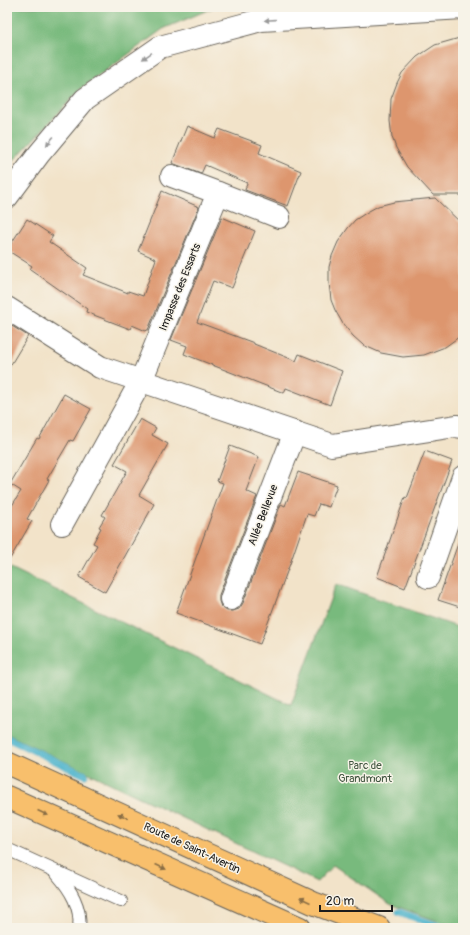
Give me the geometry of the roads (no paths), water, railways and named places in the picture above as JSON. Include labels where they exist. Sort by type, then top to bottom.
[{"type":"main road","name":"Route de Saint-Avertin","points":[[7,763],[313,903],[351,925],[379,928]]},
{"type":"main road","points":[[7,797],[300,928]]},
{"type":"street","points":[[7,197],[39,154],[85,99],[160,46],[261,20],[463,8]]},
{"type":"street","points":[[172,176],[279,217]]},
{"type":"street","name":"Impasse des Essarts","points":[[141,381],[218,193]]},
{"type":"street","points":[[7,308],[100,367],[295,432],[332,446],[456,426],[463,427]]},
{"type":"street","points":[[62,524],[141,381]]},
{"type":"street","name":"Allée Bellevue","points":[[231,599],[295,432]]},
{"type":"street","points":[[428,577],[463,477]]},
{"type":"lane","points":[[7,849],[121,901]]},
{"type":"lane","points":[[55,871],[68,887],[77,904],[80,923],[79,928]]},
{"type":"waterway","points":[[7,738],[85,775]]},
{"type":"waterway","points":[[399,912],[444,928]]},
{"type":"park label","name":"Parc de Grandmont","points":[[365,771]]}]
